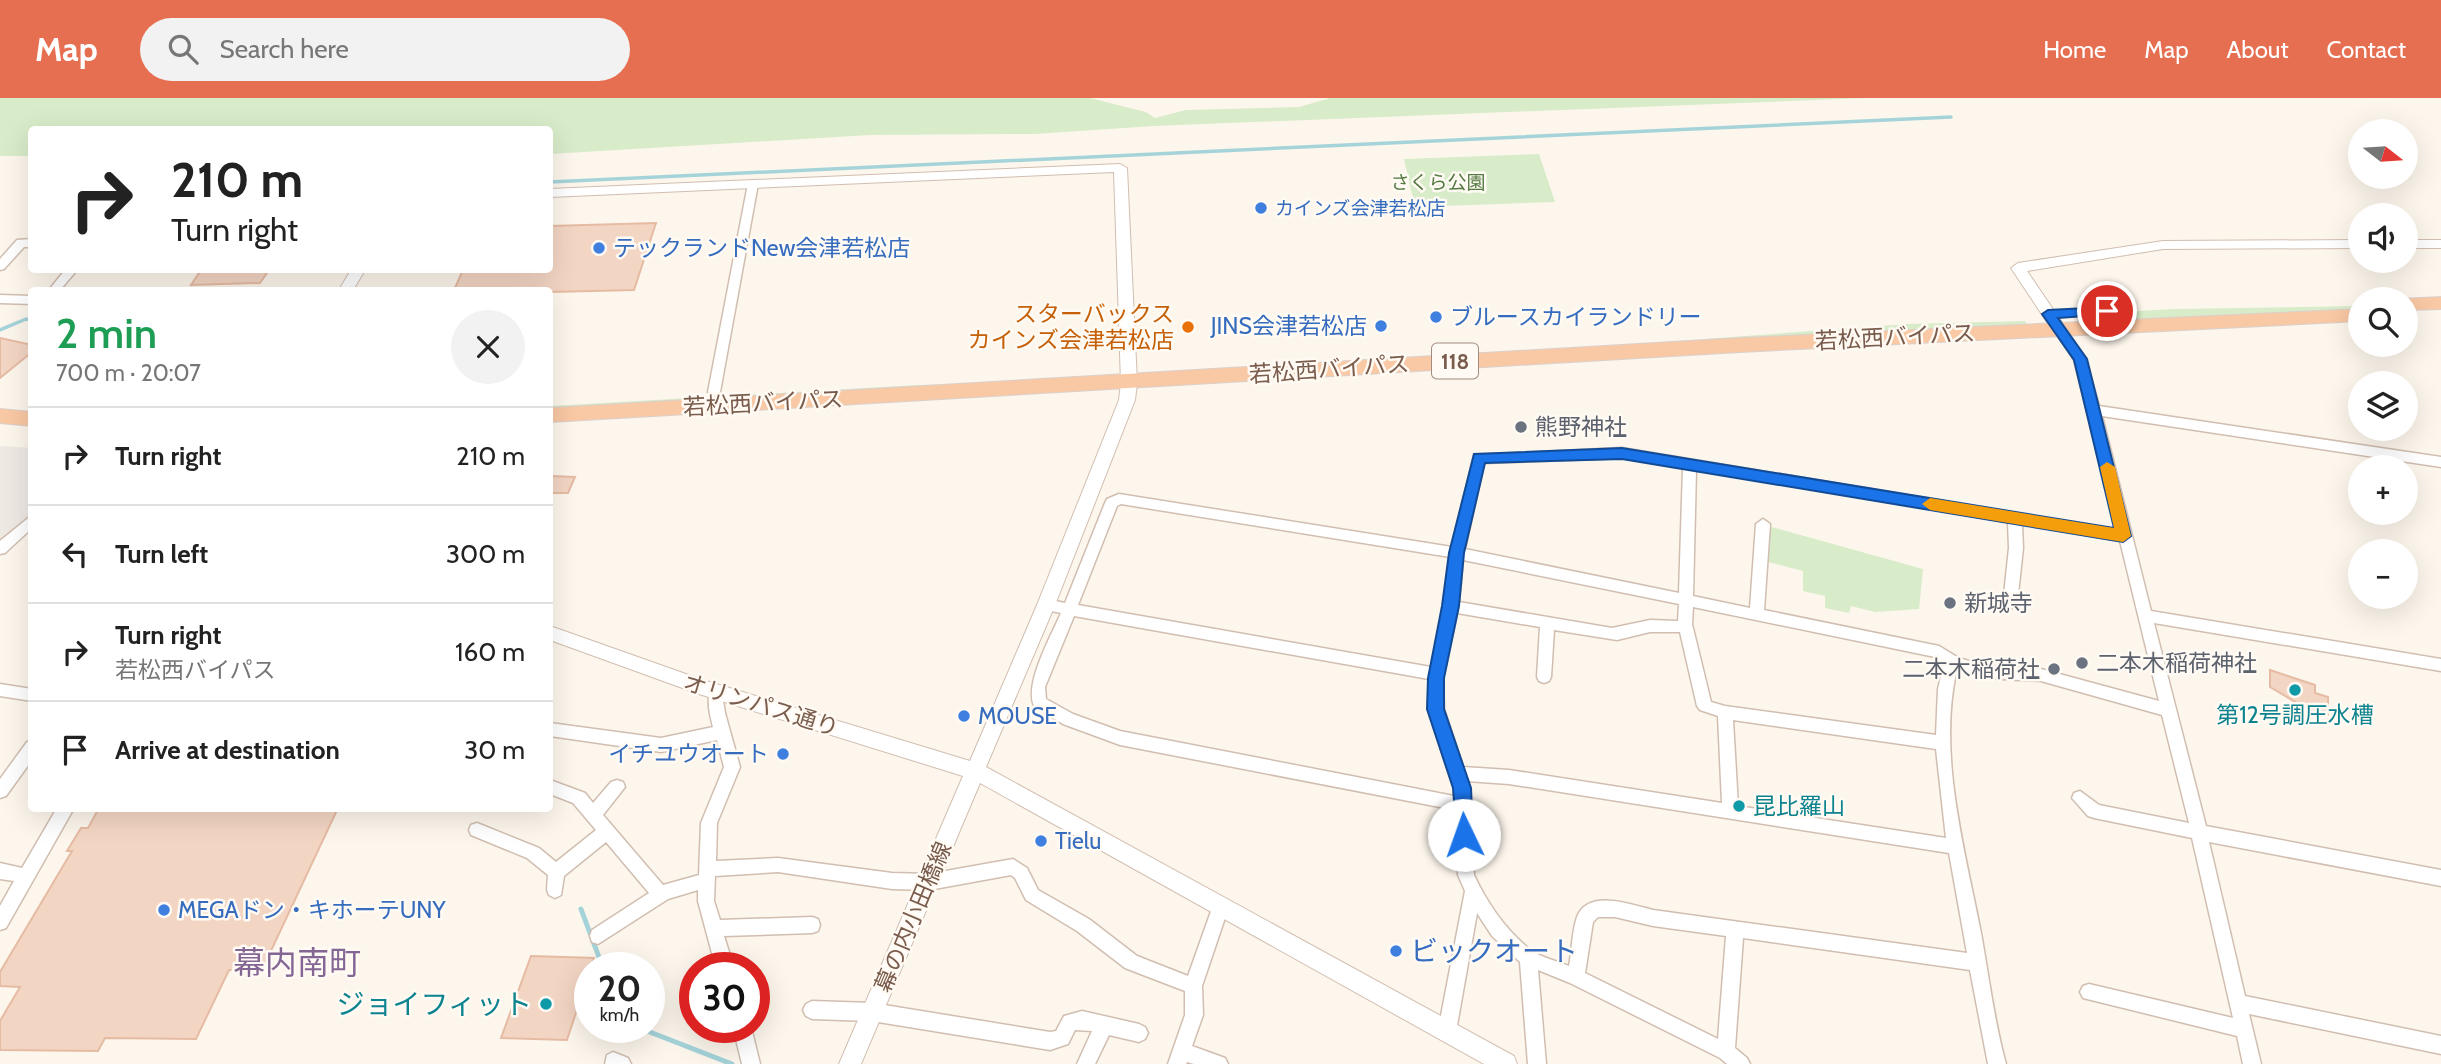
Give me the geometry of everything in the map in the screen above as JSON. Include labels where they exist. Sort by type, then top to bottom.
[{"type":"highway","points":[[2418,303],[2441,303]]},
{"type":"highway","name":"若松西バイパス","points":[[553,402],[1454,361],[2053,321],[2218,306],[2348,304]]},
{"type":"highway","name":"若松西バイパス","points":[[2053,321],[2348,315]]},
{"type":"highway","points":[[2418,315],[2441,315]]},
{"type":"highway","name":"若松西バイパス","points":[[553,415],[1128,377]]},
{"type":"highway","points":[[0,416],[28,419]]},
{"type":"highway","points":[[0,432],[28,434]]},
{"type":"street","name":"幕の内小田橋線","points":[[753,184],[1120,168],[1127,400],[1046,604],[850,1064]]},
{"type":"street","points":[[553,193],[753,184],[714,393]]},
{"type":"street","points":[[0,266],[26,243]]},
{"type":"street","points":[[2252,1064],[2199,832],[2080,359],[2018,268],[2162,245],[2348,244]]},
{"type":"street","points":[[2418,244],[2441,244]]},
{"type":"street","points":[[57,287],[68,273]]},
{"type":"street","points":[[0,299],[28,300]]},
{"type":"street","points":[[2094,410],[2441,462]]},
{"type":"street","points":[[1741,1064],[1726,1052],[1576,977],[1528,958],[1498,930],[1466,875],[1458,773],[1436,709],[1437,674],[1451,606],[1457,553],[1479,458],[1622,453],[2123,536]]},
{"type":"street","points":[[1690,465],[1685,624],[1705,706],[1725,712],[1942,743]]},
{"type":"street","points":[[1462,804],[1120,738],[1068,719],[1039,702],[1038,687],[1112,503],[1119,499],[1457,553],[1939,652],[1952,661],[1983,672],[2041,675],[2168,710]]},
{"type":"street","points":[[2010,604],[2016,548],[2015,518]]},
{"type":"street","points":[[0,549],[28,524]]},
{"type":"street","points":[[1757,614],[1763,524]]},
{"type":"street","points":[[1046,604],[1437,674]]},
{"type":"street","points":[[1451,606],[1628,635],[1647,626],[1679,627],[1685,624]]},
{"type":"street","points":[[2145,616],[2441,665]]},
{"type":"street","points":[[1544,677],[1547,623]]},
{"type":"street","name":"オリンパス通り","points":[[553,634],[716,692],[975,771],[1506,1064]]},
{"type":"street","points":[[1952,661],[1946,676],[1942,743],[1957,847],[1997,1064]]},
{"type":"street","points":[[716,692],[716,713],[732,767],[709,823],[706,901],[720,952]]},
{"type":"street","points":[[2,693],[28,695]]},
{"type":"street","points":[[1725,712],[1730,813]]},
{"type":"street","points":[[553,729],[661,745],[723,732]]},
{"type":"street","points":[[0,791],[28,752]]},
{"type":"street","points":[[1458,773],[1509,777],[1957,847]]},
{"type":"street","points":[[553,788],[579,797],[660,894]]},
{"type":"street","points":[[593,815],[617,788]]},
{"type":"street","points":[[2080,798],[2094,811],[2441,878]]},
{"type":"street","points":[[0,922],[64,812]]},
{"type":"street","points":[[477,830],[533,853],[556,872]]},
{"type":"street","points":[[555,890],[556,872],[607,831]]},
{"type":"street","points":[[598,936],[660,894],[706,874],[778,865],[892,881],[929,882],[1013,867],[1021,873],[1032,895],[1083,925],[1131,962],[1193,986]]},
{"type":"street","points":[[0,871],[25,876]]},
{"type":"street","points":[[1447,1031],[1473,891]]},
{"type":"street","points":[[1219,1064],[1180,1058],[1194,1016],[1193,986],[1221,906]]},
{"type":"street","points":[[1576,977],[1585,918],[1594,909],[1615,909],[1977,963]]},
{"type":"street","points":[[713,928],[812,925]]},
{"type":"street","points":[[1726,1052],[1735,929]]},
{"type":"street","points":[[1528,958],[1537,1064]]},
{"type":"street","points":[[2089,992],[2244,1029]]},
{"type":"street","points":[[2238,1003],[2441,1045]]},
{"type":"street","points":[[812,1010],[872,1012],[1050,1041],[1062,1038],[1070,1022],[1082,1020],[1139,1033]]},
{"type":"street","points":[[1086,1064],[1104,1025]]},
{"type":"street","points":[[746,1043],[751,1064]]},
{"type":"shaded area","points":[[0,446],[28,448],[28,518],[0,544]]},
{"type":"green space","points":[[0,98],[1090,98],[1146,112],[1155,118],[1186,110],[1299,107],[1330,98],[1866,98],[1154,126],[1035,134],[870,135],[553,154],[553,126],[28,126],[28,156],[0,156]]},
{"type":"green space","name":"さくら公園","points":[[1539,154],[1555,202],[1415,207],[1404,159]]},
{"type":"green space","points":[[2348,306],[2348,314],[2087,321],[2082,314],[2174,309]]},
{"type":"green space","points":[[2025,321],[2030,329],[1569,349],[1907,324]]},
{"type":"green space","points":[[989,384],[553,409],[553,406],[918,385]]},
{"type":"green space","points":[[1768,526],[1923,569],[1919,609],[1875,612],[1851,606],[1849,613],[1825,608],[1825,596],[1803,591],[1803,571],[1764,561]]},
{"type":"building","name":"テックランドNew会津若松店","points":[[656,223],[634,290],[553,292],[553,287],[455,287],[462,273],[553,273],[553,226]]},
{"type":"building","points":[[199,273],[267,273],[260,283],[191,285]]},
{"type":"building","points":[[0,338],[28,344],[28,355],[0,378]]},
{"type":"building","points":[[553,476],[575,477],[568,493],[553,493]]},
{"type":"building","name":"第12号調圧水槽","points":[[2270,670],[2315,685],[2315,693],[2328,697],[2328,714],[2297,703],[2270,687]]},
{"type":"building","name":"MEGAドン・キホーテUNY","points":[[97,812],[336,812],[262,970],[229,970],[196,1039],[105,1038],[98,1051],[0,1050],[0,1021],[20,987],[0,986],[0,972],[72,851],[67,851],[81,828],[88,828]]},
{"type":"building","name":"ジョイフィット","points":[[531,956],[574,957],[574,1019],[567,1040],[501,1038]]},
{"type":"waterway","points":[[553,182],[1951,117]]},
{"type":"waterway","points":[[0,330],[28,319]]},
{"type":"waterway","points":[[581,909],[597,952]]},
{"type":"waterway","points":[[665,1038],[732,1064]]},
{"type":"slow traffic","points":[[1930,504],[2123,536],[2107,467]]},
{"type":"place","name":"カインズ会津若松店","points":[[1261,208]]},
{"type":"place","name":"テックランドNew会津若松店","points":[[599,248]]},
{"type":"place","name":"ブルースカイランドリー","points":[[1436,317]]},
{"type":"place","name":"JINS会津若松店","points":[[1381,326]]},
{"type":"place","name":"スターバックス カインズ会津若松店","points":[[1188,327]]},
{"type":"place","name":"熊野神社","points":[[1521,427]]},
{"type":"place","name":"新城寺","points":[[1950,603]]},
{"type":"place","name":"二本木稲荷神社","points":[[2082,663]]},
{"type":"place","name":"二本木稲荷社","points":[[2054,669]]},
{"type":"place","name":"第12号調圧水槽","points":[[2295,690]]},
{"type":"place","name":"MOUSE","points":[[964,716]]},
{"type":"place","name":"イチユウオート","points":[[783,754]]},
{"type":"place","name":"昆比羅山","points":[[1739,806]]},
{"type":"place","name":"Tielu","points":[[1041,841]]},
{"type":"place","name":"MEGAドン・キホーテUNY","points":[[164,910]]},
{"type":"place","name":"ビックオート","points":[[1396,951]]},
{"type":"place","name":"ジョイフィット","points":[[546,1004]]},
{"type":"district","name":"幕内南町","points":[[297,962]]},
{"type":"route","points":[[1464,835],[1462,788],[1436,709],[1436,678],[1451,606],[1457,553],[1479,458],[1622,453],[2123,536],[2080,359],[2048,314],[2107,311]]}]
